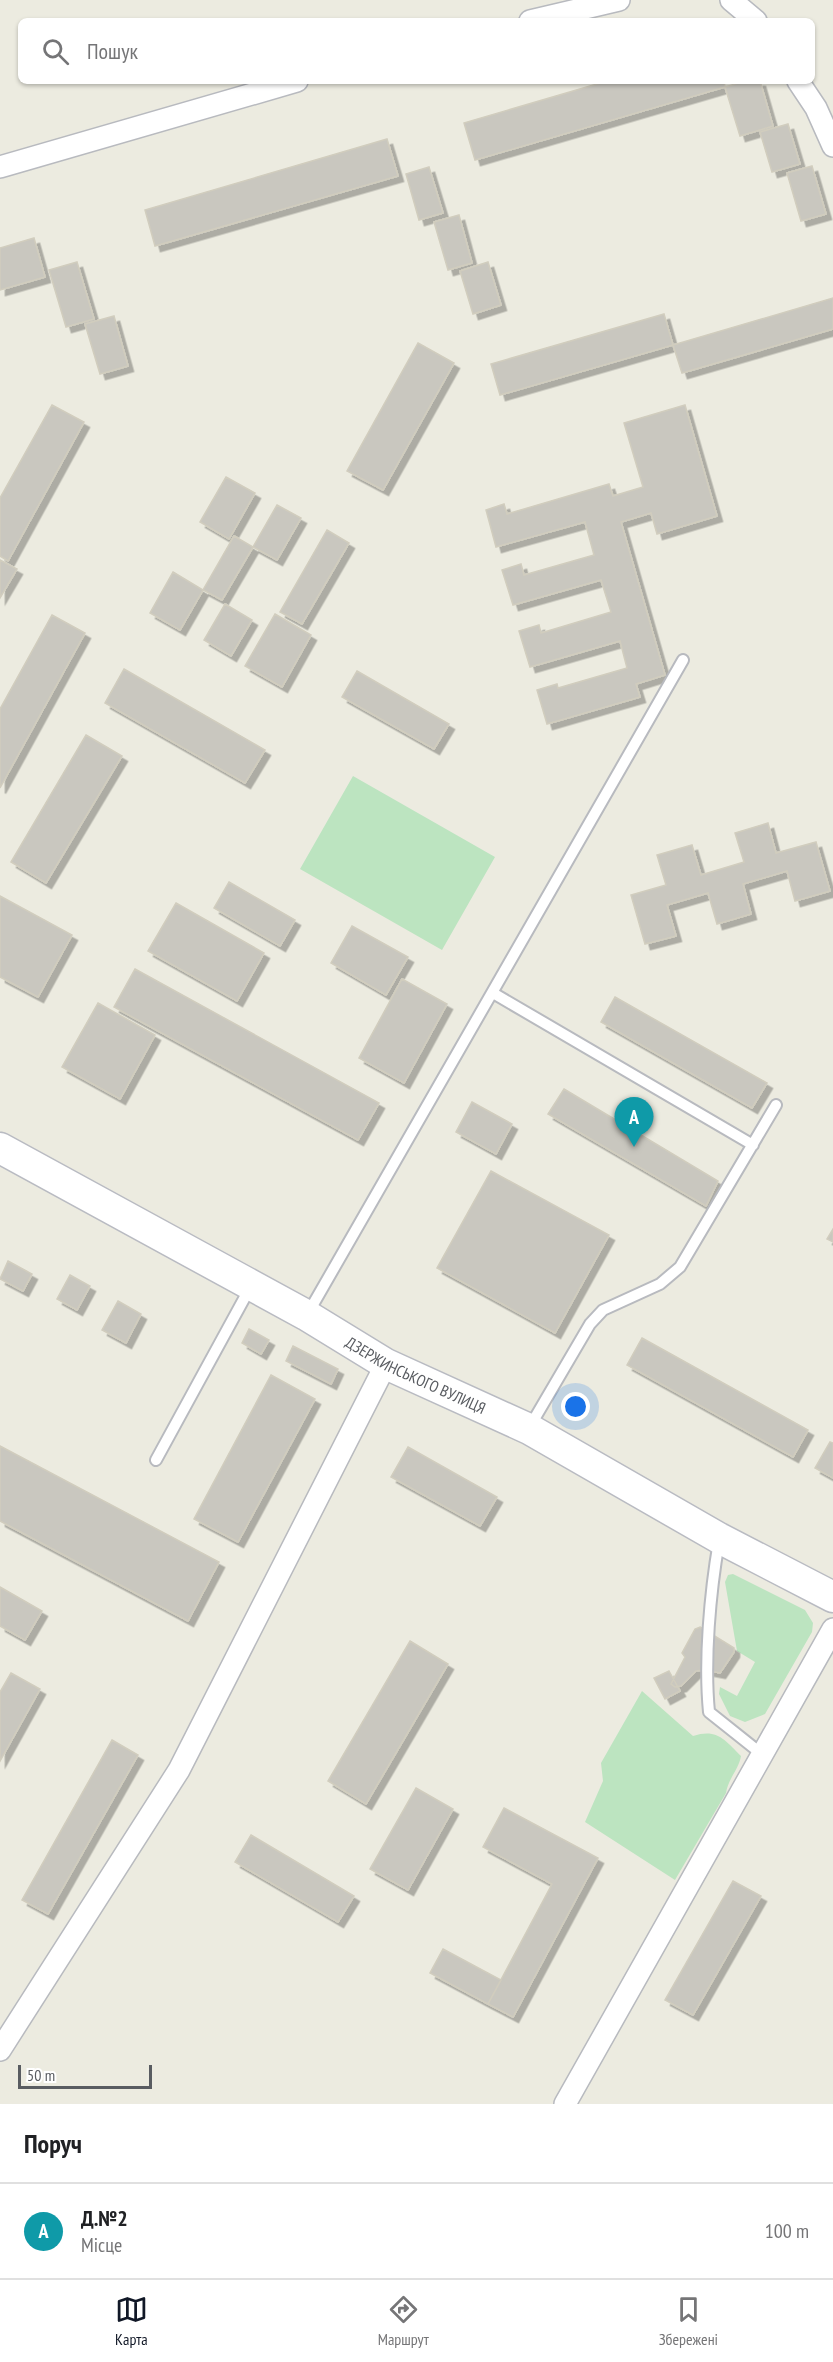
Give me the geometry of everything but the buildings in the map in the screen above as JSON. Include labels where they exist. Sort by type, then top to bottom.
[{"type":"main road","name":"ДЗЕРЖИНСЬКОГО ВУЛИЦЯ","points":[[0,1148],[306,1315],[386,1364],[529,1429],[719,1538],[833,1598]]},
{"type":"street","points":[[543,18],[619,0]]},
{"type":"street","points":[[730,0],[752,18]]},
{"type":"street","points":[[0,167],[287,84]]},
{"type":"street","points":[[800,84],[816,108],[833,146]]},
{"type":"street","points":[[0,2050],[179,1770],[386,1364]]},
{"type":"street","points":[[565,2104],[833,1629]]},
{"type":"lane","points":[[306,1315],[493,993],[682,660]]},
{"type":"lane","points":[[493,993],[753,1145]]},
{"type":"lane","points":[[529,1429],[590,1324],[603,1310],[660,1284],[680,1267],[776,1105]]},
{"type":"lane","points":[[156,1460],[251,1286]]},
{"type":"lane","points":[[719,1538],[713,1572],[707,1685],[709,1712],[763,1755]]},
{"type":"green space","points":[[353,776],[495,857],[442,950],[300,869]]},
{"type":"green space","points":[[733,1574],[805,1610],[813,1623],[812,1632],[765,1714],[745,1722],[730,1716],[719,1694],[720,1687],[737,1696],[755,1662],[737,1651],[725,1582],[728,1575]]},
{"type":"green space","points":[[642,1691],[693,1736],[708,1734],[720,1737],[741,1756],[726,1793],[675,1880],[585,1822],[603,1781],[601,1763]]},
{"type":"place","name":"Д.№2","points":[[634,1147]]}]
